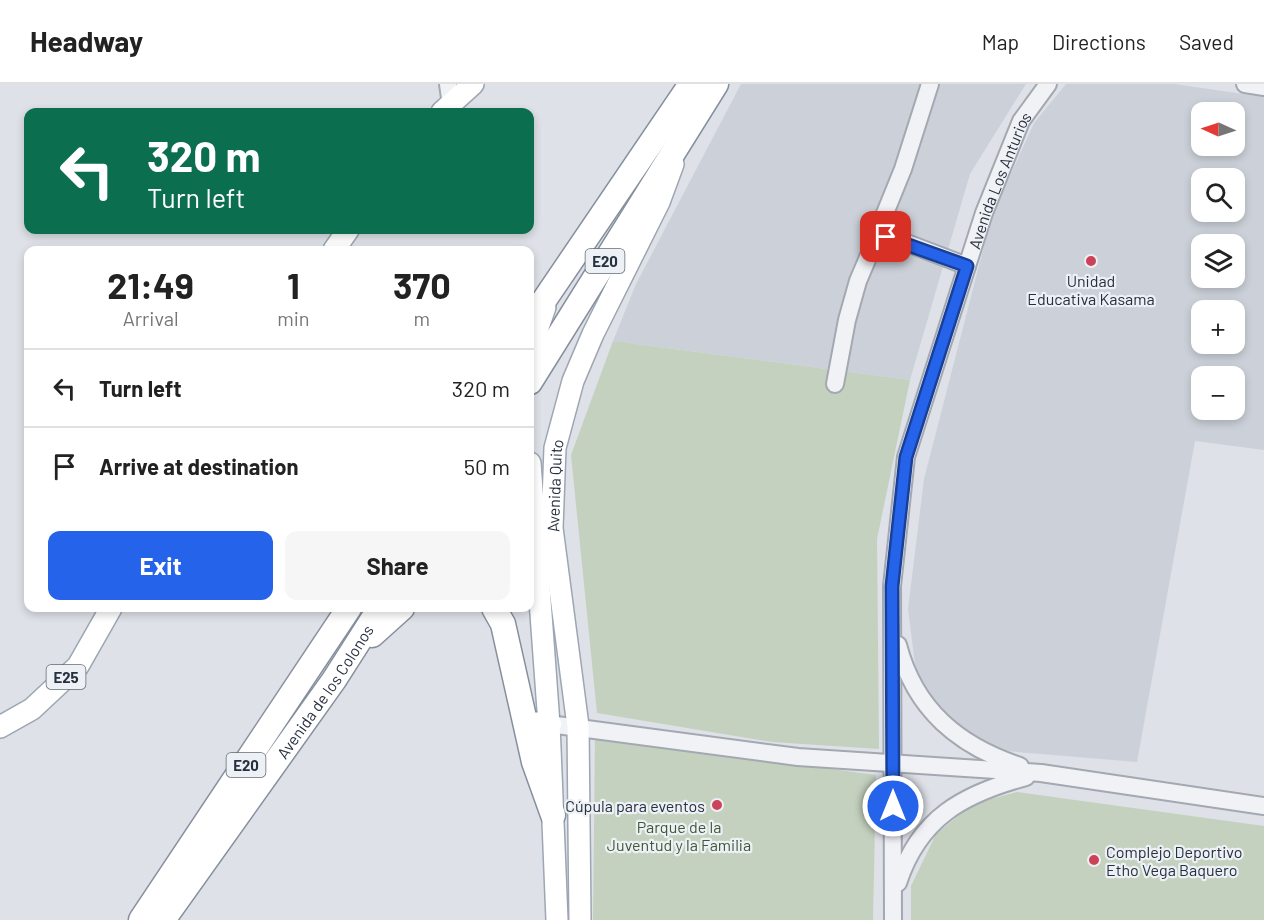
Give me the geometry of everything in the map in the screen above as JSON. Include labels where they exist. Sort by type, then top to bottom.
[{"type":"highway","name":"E20","points":[[534,315],[691,84]]},
{"type":"highway","name":"Avenida Quito","points":[[681,140],[716,84]]},
{"type":"highway","name":"E20","points":[[534,376],[681,140]]},
{"type":"highway","name":"Avenida de los Colonos","points":[[141,920],[346,612]]},
{"type":"highway","name":"Avenida de los Colonos","points":[[163,920],[334,680],[377,612]]},
{"type":"highway","points":[[334,680],[374,633],[398,612]]},
{"type":"highway","points":[[496,612],[503,624],[538,725],[534,762],[553,815]]},
{"type":"main road","points":[[447,100],[473,84]]},
{"type":"main road","name":"Avenida Quito","points":[[580,920],[578,726],[552,528],[555,448],[573,381],[592,334],[659,202],[681,140]]},
{"type":"main road","points":[[534,339],[546,304],[574,256]]},
{"type":"main road","name":"Avenida Quito","points":[[534,594],[538,725]]},
{"type":"main road","name":"E25","points":[[0,727],[32,710],[78,666],[109,612]]},
{"type":"main road","points":[[553,815],[557,920]]},
{"type":"street","points":[[878,239],[879,228],[903,169],[930,84]]},
{"type":"street","name":"Avenida Los Anturios","points":[[893,920],[891,621],[896,532],[906,457],[984,213],[1021,122],[1048,84]]},
{"type":"street","points":[[1245,84],[1264,87]]},
{"type":"street","points":[[836,384],[855,291],[872,244],[878,239],[891,237],[967,266]]},
{"type":"street","points":[[891,621],[901,659],[916,692],[938,719],[966,741],[997,759],[1041,773]]},
{"type":"street","points":[[538,725],[578,726],[798,757],[1041,773],[1264,806]]},
{"type":"street","points":[[893,900],[915,845],[948,811],[969,796],[1041,773]]},
{"type":"shaded area","points":[[741,84],[1026,84],[970,174],[910,380],[613,341],[636,284]]},
{"type":"shaded area","points":[[1066,84],[1175,84],[1264,97],[1264,450],[1195,441],[1137,762],[993,750],[937,711],[916,672],[908,609],[924,479],[992,215],[1034,123]]},
{"type":"green space","points":[[613,341],[910,380],[877,539],[879,749],[772,742],[597,713],[571,455]]},
{"type":"green space","name":"Parque de la Juventud y la Familia","points":[[595,737],[876,775],[873,920],[593,920]]},
{"type":"green space","name":"Complejo Deportivo Etho Vega Baquero","points":[[1017,792],[1264,826],[1264,920],[911,920],[911,886],[936,834],[973,804]]},
{"type":"place","name":"Unidad Educativa Kasama","points":[[1091,261]]},
{"type":"place","name":"Cúpula para eventos","points":[[717,805]]},
{"type":"place","name":"Complejo Deportivo Etho Vega Baquero","points":[[1094,860]]},
{"type":"route","points":[[886,237],[967,266],[906,457],[903,476],[892,586],[893,806]]}]
